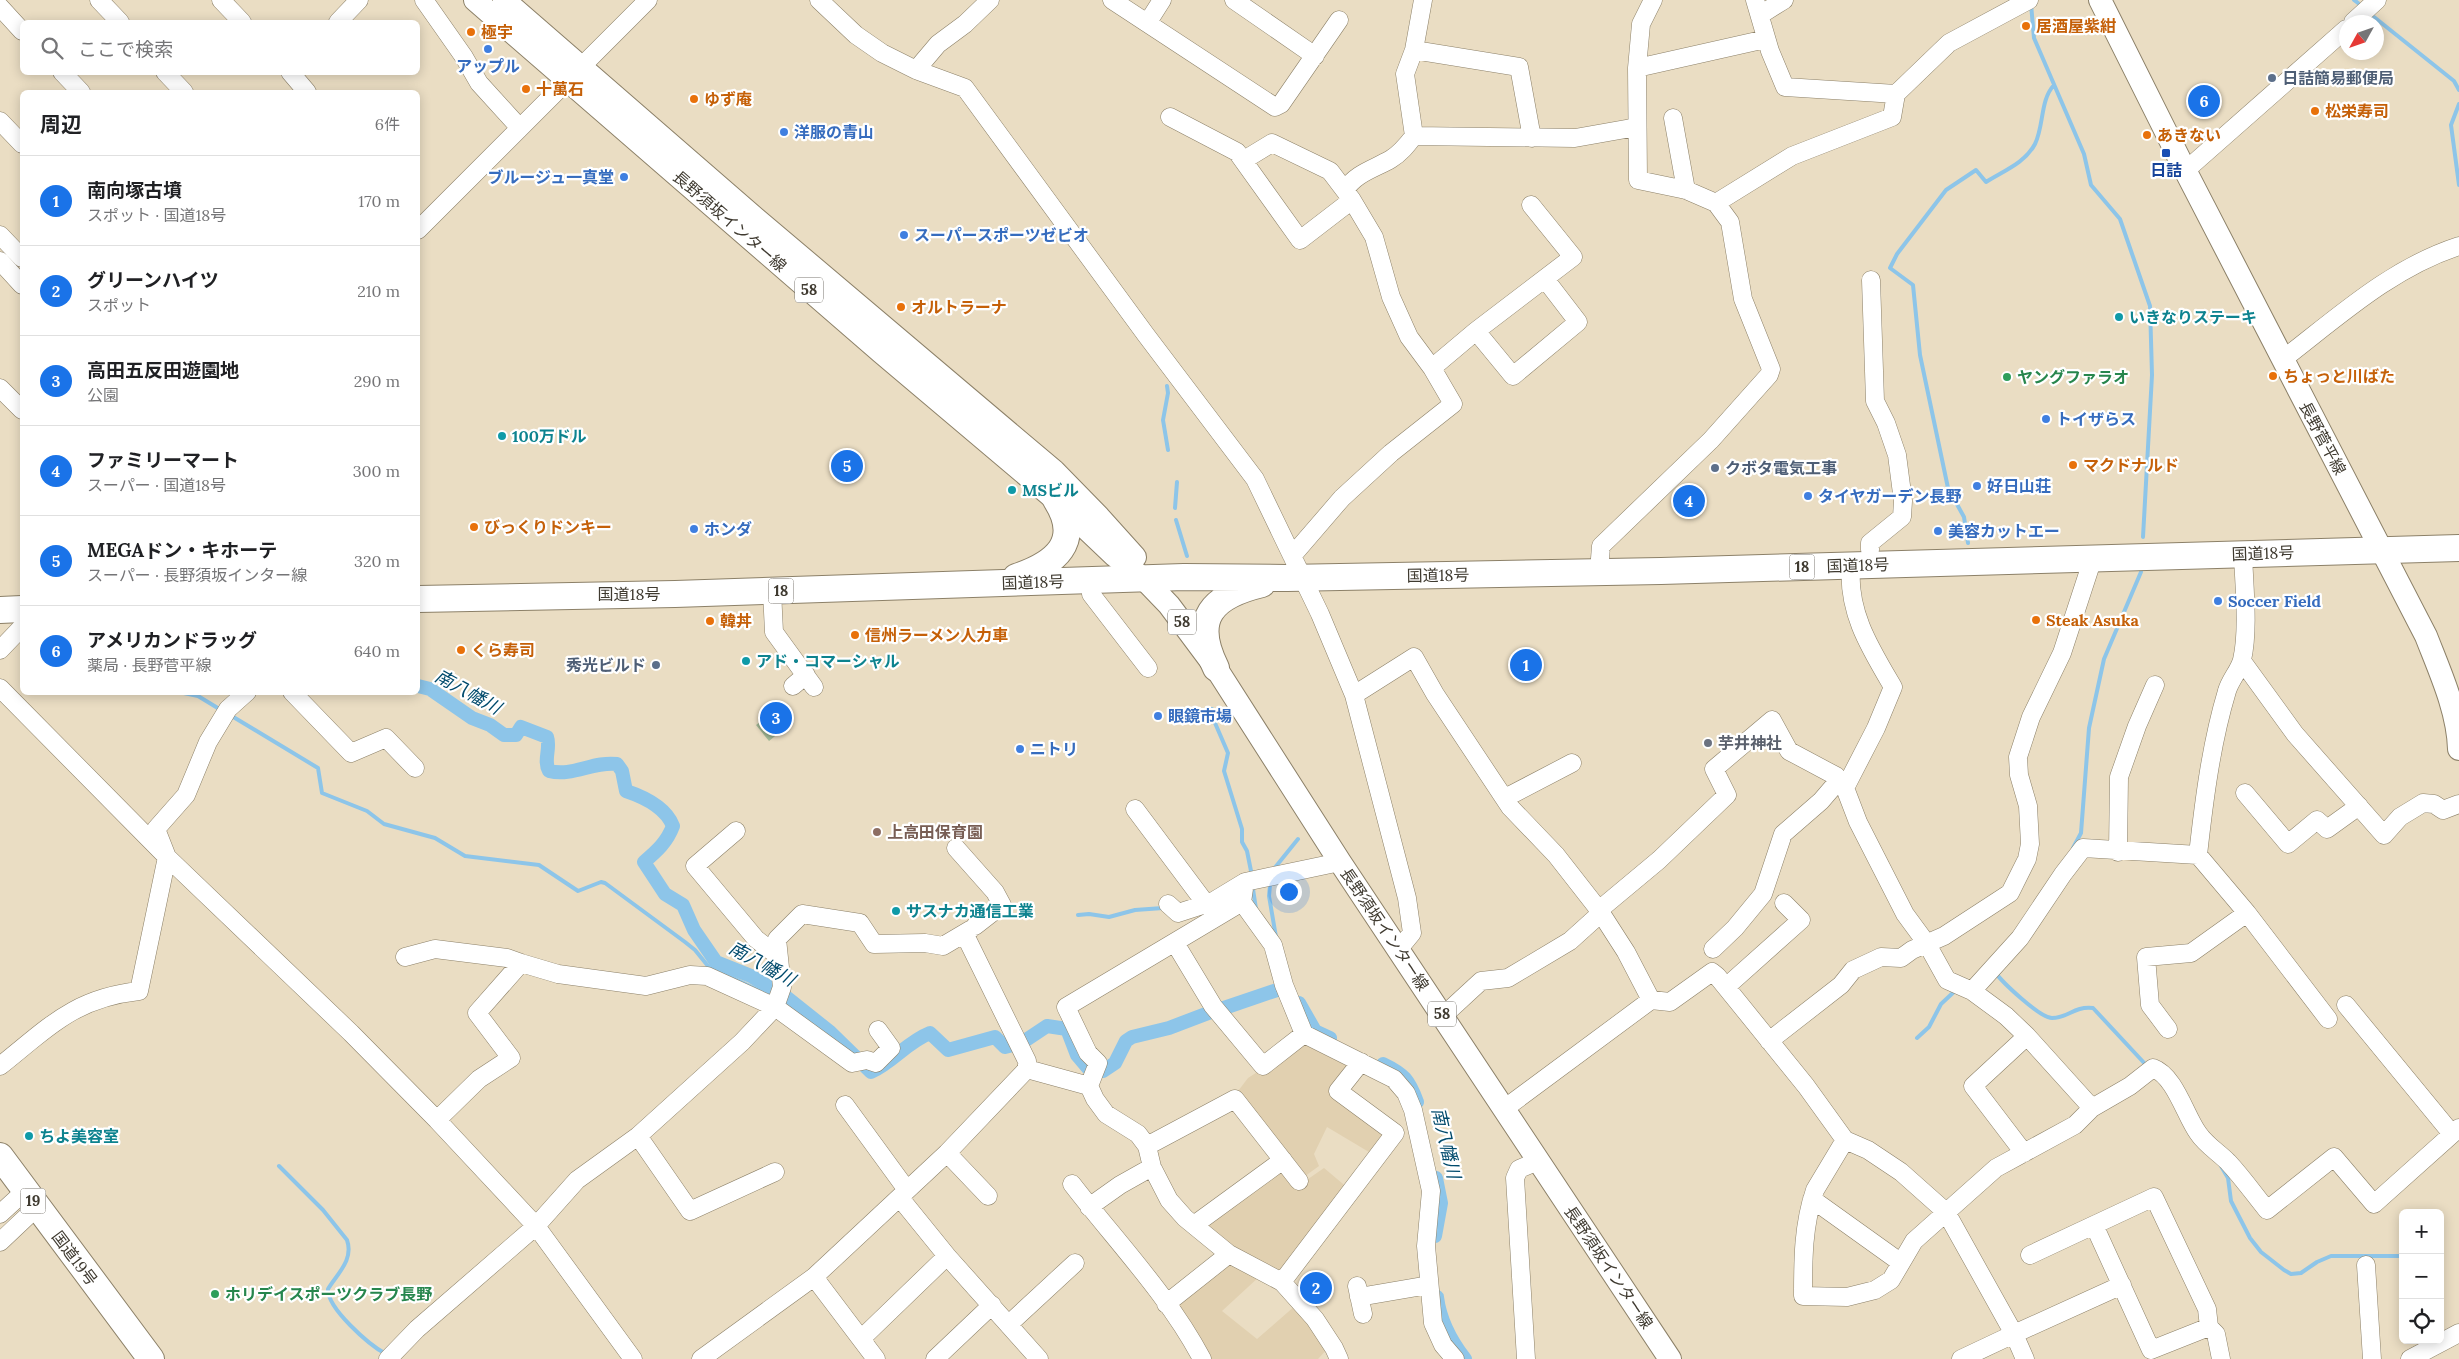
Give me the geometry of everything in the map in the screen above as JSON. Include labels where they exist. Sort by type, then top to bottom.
[{"type":"highway","points":[[994,583],[1043,567],[1057,555],[1064,542],[1067,526],[1063,510],[1056,500]]},
{"type":"highway","name":"国道18号","points":[[420,599],[772,591],[1144,579],[1293,571],[1599,572],[1860,558],[2094,558],[2459,548]]},
{"type":"highway","points":[[1216,668],[1207,650],[1204,637],[1207,619],[1215,606],[1226,597],[1243,589],[1293,571]]},
{"type":"highway","points":[[0,610],[20,609]]},
{"type":"highway","name":"国道19号","points":[[0,1156],[151,1359]]},
{"type":"main road","name":"長野須坂インター線","points":[[475,0],[574,73],[1054,472],[1134,556],[1144,579]]},
{"type":"main road","name":"長野須坂インター線","points":[[504,0],[574,73],[882,353],[1056,500],[1115,556],[1144,579],[1186,627],[1216,668],[1340,862],[1670,1359]]},
{"type":"main road","name":"長野菅平線","points":[[2100,0],[2185,171],[2426,636],[2443,679],[2458,736],[2459,749]]},
{"type":"street","points":[[99,0],[118,20]]},
{"type":"street","points":[[221,0],[240,20]]},
{"type":"street","points":[[340,20],[359,0]]},
{"type":"street","points":[[424,0],[464,57],[479,83],[519,127]]},
{"type":"street","points":[[420,228],[648,0]]},
{"type":"street","points":[[819,0],[856,35],[882,53],[916,70],[965,88],[1146,335],[1256,479],[1293,571],[1320,614],[1354,696],[1407,898],[1412,933],[1398,950]]},
{"type":"street","points":[[916,70],[938,44],[965,24],[990,0]]},
{"type":"street","points":[[1112,0],[1275,107],[1281,104],[1339,20]]},
{"type":"street","points":[[1148,22],[1162,0]]},
{"type":"street","points":[[1234,0],[1315,56]]},
{"type":"street","points":[[1170,117],[1237,152],[1300,240],[1349,195],[1351,180],[1392,158],[1404,149],[1414,136],[1405,74],[1414,50],[1423,0]]},
{"type":"street","points":[[1599,572],[1601,546],[1711,440],[1772,369],[1743,299],[1730,222],[1716,203],[1686,190],[1638,180],[1637,68],[1642,24],[1653,0]]},
{"type":"street","points":[[1784,0],[1758,7],[1766,39],[1785,87],[1896,94]]},
{"type":"street","points":[[1716,203],[1792,156],[1892,117],[1896,94],[1949,43],[2029,0]]},
{"type":"street","points":[[2361,15],[2377,0]]},
{"type":"street","points":[[0,7],[20,29]]},
{"type":"street","points":[[2185,171],[2339,34]]},
{"type":"street","points":[[1637,68],[1766,39]]},
{"type":"street","points":[[1414,50],[1519,67],[1532,138]]},
{"type":"street","points":[[65,75],[79,90]]},
{"type":"street","points":[[168,75],[182,90]]},
{"type":"street","points":[[293,75],[306,90]]},
{"type":"street","points":[[1672,118],[1686,190]]},
{"type":"street","points":[[0,121],[20,142]]},
{"type":"street","points":[[1414,136],[1575,138],[1637,127]]},
{"type":"street","points":[[1244,160],[1272,142],[1330,171],[1349,195],[1374,237],[1391,297],[1409,337],[1432,368],[1453,404],[1391,453],[1342,498],[1293,571]]},
{"type":"street","points":[[1432,368],[1476,331],[1573,257],[1532,205]]},
{"type":"street","points":[[0,235],[20,256]]},
{"type":"street","points":[[2282,360],[2388,279],[2431,255],[2459,246]]},
{"type":"street","points":[[0,262],[20,283]]},
{"type":"street","points":[[1476,331],[1513,376],[1578,322],[1545,279]]},
{"type":"street","points":[[1712,949],[1735,928],[1763,894],[1783,834],[1842,784],[1876,728],[1893,687],[1864,638],[1854,611],[1849,585],[1860,558],[1870,543],[1902,517],[1903,501],[1897,455],[1886,423],[1875,401],[1871,280]]},
{"type":"street","points":[[0,388],[20,406]]},
{"type":"street","points":[[2243,554],[2245,616],[2242,661],[2227,688],[2221,714],[2202,813],[2198,855],[2248,913],[2328,1019]]},
{"type":"street","points":[[1769,1041],[1841,985],[1853,970],[1881,957],[1902,958],[1912,950],[1927,944],[2010,893],[2027,859],[2030,844],[2028,806],[2019,775],[2018,757],[2031,717],[2062,653],[2094,558]]},
{"type":"street","points":[[772,591],[774,632],[804,683]]},
{"type":"street","points":[[1091,594],[1148,668]]},
{"type":"street","points":[[0,650],[20,628]]},
{"type":"street","points":[[1354,696],[1414,658],[1434,694],[1510,807],[1556,855],[1600,912],[1626,952],[1651,1000]]},
{"type":"street","points":[[2242,661],[2294,734],[2384,835],[2400,817],[2423,803],[2434,804],[2443,810],[2459,804]]},
{"type":"street","points":[[2118,852],[2119,777],[2137,726],[2155,686]]},
{"type":"street","points":[[0,688],[167,857],[351,1033],[437,1120],[536,1226],[633,1359]]},
{"type":"street","points":[[0,1066],[53,1022],[86,1004],[113,994],[139,991],[167,857],[156,829],[186,795],[208,742],[226,712],[244,695]]},
{"type":"street","points":[[295,695],[351,753],[386,738],[415,768]]},
{"type":"street","points":[[1443,1016],[1482,981],[1508,978],[1570,941],[1727,795],[1714,769],[1772,720],[1788,751],[1828,771],[1842,784],[1858,822],[1892,890],[1905,914],[1927,944],[1948,980],[1972,990],[2006,1016],[2028,1036],[2092,1108]]},
{"type":"street","points":[[1505,798],[1572,763]]},
{"type":"street","points":[[2245,793],[2288,844],[2317,820],[2327,829],[2358,806]]},
{"type":"street","points":[[1135,808],[1206,904]]},
{"type":"street","points":[[736,831],[695,866],[756,939],[778,956]]},
{"type":"street","points":[[1972,990],[2020,938],[2083,848],[2118,852],[2198,855]]},
{"type":"street","points":[[394,1357],[417,1329],[536,1226],[577,1180],[638,1136],[742,1042],[778,1000],[777,939],[802,914],[860,923],[874,944],[925,943],[943,946],[970,930],[1002,905],[995,892],[959,859]]},
{"type":"street","points":[[1168,904],[1178,913],[1206,904],[1245,882],[1340,862]]},
{"type":"street","points":[[1245,882],[1242,902],[1273,944],[1284,985],[1304,1034],[1394,1078],[1406,1093],[1413,1110],[1431,1191],[1426,1246],[1433,1323],[1443,1345],[1455,1359]]},
{"type":"street","points":[[1242,902],[1066,1007],[1088,1053],[1098,1063],[1090,1086],[1095,1100],[1106,1114],[1138,1134],[1147,1146],[1152,1167],[1169,1200],[1194,1225],[1229,1254],[1282,1282],[1315,1319],[1339,1359]]},
{"type":"street","points":[[1726,987],[1801,920],[1784,903]]},
{"type":"street","points":[[2168,1030],[2150,1004],[2146,957],[2191,953],[2248,913]]},
{"type":"street","points":[[970,930],[1026,1061],[1027,1068]]},
{"type":"street","points":[[1175,943],[1213,1006],[1263,1066],[1304,1034]]},
{"type":"street","points":[[406,957],[435,948],[507,958],[558,974],[646,986],[690,975],[707,976],[778,1000],[859,1062],[876,1063],[891,1048],[878,1030]]},
{"type":"street","points":[[437,1120],[479,1079],[511,1058],[477,1013],[521,963]]},
{"type":"street","points":[[1504,1108],[1651,1000],[1670,1002],[1712,972],[1726,987],[1846,1140],[1868,1150],[1900,1172],[1946,1212],[2014,1334],[2025,1359]]},
{"type":"street","points":[[1846,1140],[1815,1190],[1812,1199],[1806,1224],[1803,1296],[1847,1297],[1875,1290],[1891,1280],[1914,1241],[1996,1168],[2075,1125],[2092,1108],[2130,1086],[2153,1068],[2159,1070],[2178,1095],[2196,1131],[2208,1145],[2227,1161],[2267,1210],[2334,1157],[2374,1204],[2455,1131],[2346,1005]]},
{"type":"street","points":[[2024,1153],[1973,1086],[2028,1036]]},
{"type":"street","points":[[1282,1282],[1395,1133],[1338,1091],[1361,1062]]},
{"type":"street","points":[[1027,1068],[1090,1086]]},
{"type":"street","points":[[701,1359],[814,1277],[947,1153],[1027,1068]]},
{"type":"street","points":[[1147,1146],[1234,1099],[1299,1181]]},
{"type":"street","points":[[845,1105],[947,1256],[1039,1359]]},
{"type":"street","points":[[638,1136],[690,1211],[775,1172]]},
{"type":"street","points":[[947,1153],[988,1196]]},
{"type":"street","points":[[1194,1225],[1283,1160]]},
{"type":"street","points":[[1526,1359],[1515,1178],[1519,1169],[1538,1161]]},
{"type":"street","points":[[1089,1207],[1120,1185],[1152,1167]]},
{"type":"street","points":[[1072,1184],[1190,1336],[1202,1359]]},
{"type":"street","points":[[2030,1255],[2154,1198],[2207,1309],[2209,1327],[2216,1334],[2221,1359]]},
{"type":"street","points":[[0,1214],[31,1199]]},
{"type":"street","points":[[0,1242],[31,1199]]},
{"type":"street","points":[[1812,1199],[1900,1262]]},
{"type":"street","points":[[2094,1225],[2151,1350],[2209,1327]]},
{"type":"street","points":[[1166,1304],[1229,1254]]},
{"type":"street","points":[[862,1338],[947,1256]]},
{"type":"street","points":[[1009,1324],[1075,1263]]},
{"type":"street","points":[[2366,1265],[2372,1359]]},
{"type":"street","points":[[814,1277],[876,1359]]},
{"type":"street","points":[[1360,1299],[1429,1285]]},
{"type":"street","points":[[1961,1359],[2122,1286]]},
{"type":"street","points":[[935,1359],[992,1305]]},
{"type":"street","points":[[2410,1359],[2459,1333]]},
{"type":"shaded area","points":[[1305,1041],[1350,1066],[1331,1090],[1388,1134],[1374,1155],[1327,1127],[1314,1154],[1319,1166],[1301,1179],[1235,1095],[1248,1078]]},
{"type":"shaded area","points":[[1282,1167],[1298,1186],[1324,1168],[1349,1189],[1282,1275],[1235,1252],[1200,1225]]},
{"type":"shaded area","points":[[1230,1259],[1260,1276],[1222,1311],[1257,1339],[1296,1305],[1329,1347],[1318,1359],[1206,1359],[1171,1305]]},
{"type":"green space","points":[[776,705],[791,723],[769,741],[756,725],[771,714],[768,710]]},
{"type":"waterway","points":[[2354,0],[2358,3]]},
{"type":"waterway","points":[[2031,4],[2034,38],[2084,154],[2091,185],[2120,219],[2150,306],[2152,375],[2143,537]]},
{"type":"waterway","points":[[2384,25],[2454,81],[2459,90]]},
{"type":"waterway","points":[[1968,543],[1964,517],[1948,488],[1920,355],[1913,285],[1890,268],[1897,254],[1946,190],[1976,170],[1986,182],[2020,161],[2031,151],[2038,137],[2046,98],[2054,85]]},
{"type":"waterway","points":[[2459,104],[2451,125],[2459,185]]},
{"type":"waterway","points":[[1167,386],[1168,393],[1163,420],[1168,450]]},
{"type":"waterway","points":[[1175,508],[1177,482]]},
{"type":"waterway","points":[[1176,520],[1187,556]]},
{"type":"waterway","points":[[2073,848],[2081,833],[2089,728],[2104,659],[2141,572]]},
{"type":"waterway","name":"南八幡川","points":[[420,686],[430,689],[472,718],[490,725],[504,735],[516,735],[521,727],[547,737],[547,767],[549,771],[566,772],[600,765],[617,764],[622,771],[626,791],[654,804],[670,820],[673,826],[668,837],[644,862],[665,894],[683,905],[694,930],[716,962],[751,976],[786,997],[830,1032],[871,1072],[914,1041],[930,1033],[948,1050],[995,1037],[1005,1047],[1013,1045]]},
{"type":"waterway","points":[[193,695],[221,710]]},
{"type":"waterway","points":[[1212,709],[1215,723],[1228,753],[1224,771],[1242,829],[1242,842],[1247,851],[1252,876]]},
{"type":"waterway","points":[[230,715],[318,768],[322,793],[367,811],[384,824],[435,838],[465,856],[539,865],[578,891],[601,882],[605,883],[695,950],[708,966],[762,992]]},
{"type":"waterway","points":[[1273,870],[1298,839]]},
{"type":"waterway","points":[[1270,885],[1269,896],[1276,937]]},
{"type":"waterway","points":[[1253,889],[1256,909]]},
{"type":"waterway","points":[[1078,915],[1089,914],[1109,917],[1135,910],[1163,908]]},
{"type":"waterway","points":[[1995,972],[2022,999],[2046,1016],[2058,1017],[2076,1010],[2093,1008],[2147,1066]]},
{"type":"waterway","name":"南八幡川","points":[[1224,1008],[1280,989]]},
{"type":"waterway","points":[[1917,1038],[1929,1027],[1941,1004],[1956,990]]},
{"type":"waterway","name":"南八幡川","points":[[1299,1003],[1315,1031],[1330,1038]]},
{"type":"waterway","name":"南八幡川","points":[[1103,1071],[1115,1063],[1126,1041],[1132,1037],[1169,1028],[1211,1012]]},
{"type":"waterway","name":"南八幡川","points":[[1023,1042],[1047,1026],[1067,1029],[1077,1055],[1088,1068]]},
{"type":"waterway","name":"南八幡川","points":[[1383,1064],[1405,1078],[1417,1102]]},
{"type":"waterway","points":[[279,1166],[323,1210],[347,1240],[348,1254],[344,1266],[328,1289],[330,1297],[341,1316],[370,1343],[386,1354]]},
{"type":"waterway","points":[[2221,1166],[2228,1178],[2231,1201],[2250,1238],[2261,1252],[2291,1274],[2301,1273],[2317,1262],[2331,1256],[2399,1256]]},
{"type":"waterway","name":"南八幡川","points":[[1435,1236],[1441,1203],[1436,1178]]},
{"type":"waterway","name":"南八幡川","points":[[1437,1297],[1447,1330],[1465,1359]]},
{"type":"place","name":"居酒屋紫紺","points":[[2026,26]]},
{"type":"place","name":"極宇","points":[[471,32]]},
{"type":"place","name":"アップル","points":[[488,49]]},
{"type":"place","name":"日詰簡易郵便局","points":[[2272,78]]},
{"type":"place","name":"十萬石","points":[[526,89]]},
{"type":"place","name":"ゆず庵","points":[[694,99]]},
{"type":"place","name":"アメリカンドラッグ","points":[[2204,101]]},
{"type":"place","name":"松栄寿司","points":[[2315,111]]},
{"type":"place","name":"洋服の青山","points":[[784,132]]},
{"type":"place","name":"あきない","points":[[2147,135]]},
{"type":"place","name":"日詰","points":[[2166,153]]},
{"type":"place","name":"ブルージュ一真堂","points":[[624,177]]},
{"type":"place","name":"スーパースポーツゼビオ","points":[[904,235]]},
{"type":"place","name":"オルトラーナ","points":[[901,307]]},
{"type":"place","name":"いきなりステーキ","points":[[2119,317]]},
{"type":"place","name":"ちょっと川ばた","points":[[2273,376]]},
{"type":"place","name":"ヤングファラオ","points":[[2007,377]]},
{"type":"place","name":"トイザらス","points":[[2046,419]]},
{"type":"place","name":"100万ドル","points":[[502,436]]},
{"type":"place","name":"マクドナルド","points":[[2073,465]]},
{"type":"place","name":"MEGAドン・キホーテ","points":[[847,466]]},
{"type":"place","name":"クボタ電気工事","points":[[1715,468]]},
{"type":"place","name":"好日山荘","points":[[1977,486]]},
{"type":"place","name":"MSビル","points":[[1012,490]]},
{"type":"place","name":"タイヤガーデン長野","points":[[1808,496]]},
{"type":"place","name":"ファミリーマート","points":[[1689,501]]},
{"type":"place","name":"びっくりドンキー","points":[[474,527]]},
{"type":"place","name":"ホンダ","points":[[694,529]]},
{"type":"place","name":"美容カットエー","points":[[1938,531]]},
{"type":"place","name":"Soccer Field","points":[[2218,601]]},
{"type":"place","name":"Steak Asuka","points":[[2036,620]]},
{"type":"place","name":"韓丼","points":[[710,621]]},
{"type":"place","name":"信州ラーメン人力車","points":[[855,635]]},
{"type":"place","name":"くら寿司","points":[[461,650]]},
{"type":"place","name":"アド・コマーシャル","points":[[746,661]]},
{"type":"place","name":"秀光ビルド","points":[[656,665]]},
{"type":"place","name":"南向塚古墳","points":[[1526,665]]},
{"type":"place","name":"眼鏡市場","points":[[1158,716]]},
{"type":"place","name":"高田五反田遊園地","points":[[776,718]]},
{"type":"place","name":"芋井神社","points":[[1708,743]]},
{"type":"place","name":"ニトリ","points":[[1020,749]]},
{"type":"place","name":"上高田保育園","points":[[877,832]]},
{"type":"place","name":"サスナカ通信工業","points":[[896,911]]},
{"type":"place","name":"ちよ美容室","points":[[29,1136]]},
{"type":"place","name":"グリーンハイツ","points":[[1316,1288]]},
{"type":"place","name":"ホリデイスポーツクラブ長野","points":[[215,1294]]}]
